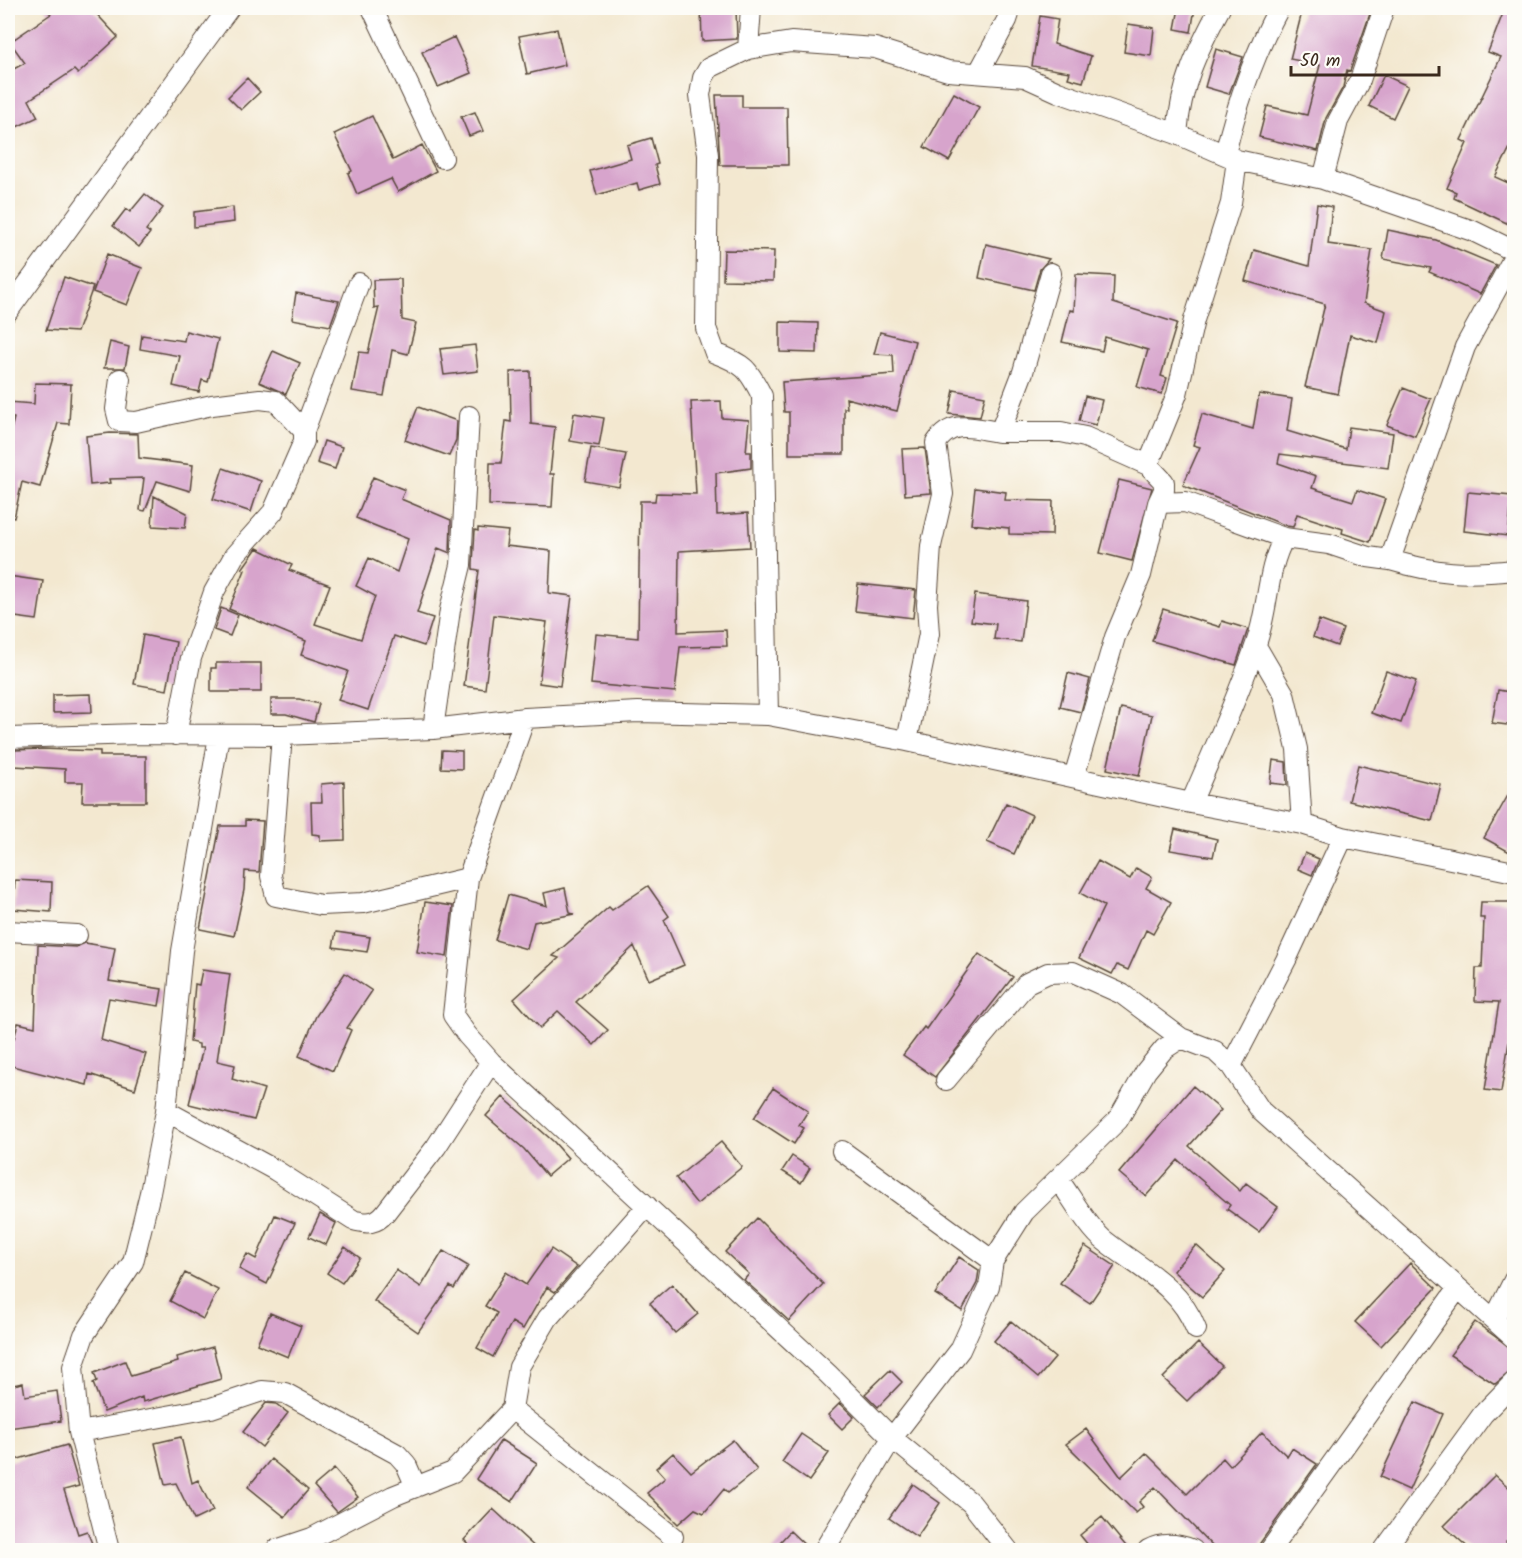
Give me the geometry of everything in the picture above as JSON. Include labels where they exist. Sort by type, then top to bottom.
[{"type":"street","points":[[8,311],[230,8]]},
{"type":"street","points":[[372,8],[443,158]]},
{"type":"street","points":[[748,49],[751,8]]},
{"type":"street","points":[[979,72],[1011,8]]},
{"type":"street","points":[[1177,134],[1180,100],[1197,50],[1220,8]]},
{"type":"street","points":[[1148,465],[1177,394],[1194,320],[1231,203],[1231,157],[1235,113],[1265,33],[1279,8]]},
{"type":"street","points":[[1323,179],[1338,121],[1360,80],[1384,8]]},
{"type":"street","points":[[768,715],[762,396],[750,371],[739,362],[714,353],[706,328],[708,155],[700,95],[703,78],[709,68],[748,49],[791,42],[875,48],[948,71],[1025,77],[1058,92],[1177,134],[1231,157],[1323,179],[1473,231],[1515,251]]},
{"type":"street","points":[[1390,560],[1465,347],[1515,257]]},
{"type":"street","points":[[1000,432],[1020,380],[1051,273]]},
{"type":"street","points":[[176,735],[191,658],[214,592],[234,556],[273,512],[304,441],[304,430],[358,283]]},
{"type":"street","points":[[120,379],[116,409],[116,419],[119,421],[136,422],[212,405],[261,399],[276,401],[304,430]]},
{"type":"street","points":[[433,729],[450,610],[461,565],[469,416]]},
{"type":"street","points":[[907,741],[929,634],[927,605],[931,546],[943,494],[936,443],[944,432],[955,426],[1000,432],[1061,432],[1085,437],[1148,465],[1164,482],[1164,490],[1158,503],[1141,574],[1115,637],[1074,777]]},
{"type":"street","points":[[1158,503],[1185,502],[1284,538],[1329,544],[1368,557],[1390,560],[1427,571],[1480,574],[1515,570]]},
{"type":"street","points":[[1191,803],[1256,645],[1265,616],[1271,566],[1284,538]]},
{"type":"street","points":[[1256,645],[1284,694],[1298,749],[1302,824]]},
{"type":"street","points":[[8,738],[282,735],[433,729],[525,718],[638,712],[768,715],[907,741],[1191,803],[1302,824],[1343,837],[1515,873]]},
{"type":"street","points":[[525,718],[468,878],[453,1015],[491,1062],[892,1438],[971,1503],[1008,1551]]},
{"type":"street","points":[[282,735],[271,876],[276,896],[321,905],[363,903],[468,878]]},
{"type":"street","points":[[109,1551],[79,1432],[73,1367],[84,1335],[133,1263],[150,1193],[166,1111],[182,951],[219,736]]},
{"type":"street","points":[[1231,1066],[1286,960],[1343,837]]},
{"type":"street","points":[[8,931],[77,935]]},
{"type":"street","points":[[946,1080],[1026,983],[1048,973],[1073,972],[1122,994],[1181,1038],[1215,1052],[1231,1066],[1261,1111],[1515,1338]]},
{"type":"street","points":[[824,1551],[892,1438],[960,1350],[989,1286],[993,1262],[1024,1212],[1118,1120],[1146,1071],[1164,1050],[1181,1038]]},
{"type":"street","points":[[166,1111],[275,1170],[353,1220],[366,1224],[379,1220],[386,1213],[436,1148],[491,1062]]},
{"type":"street","points":[[842,1151],[993,1262]]},
{"type":"street","points":[[1058,1179],[1103,1240],[1152,1272],[1190,1311],[1196,1329]]},
{"type":"street","points":[[276,1551],[312,1538],[393,1496],[453,1472],[512,1409],[519,1367],[548,1318],[647,1206]]},
{"type":"street","points":[[1494,1320],[1515,1280]]},
{"type":"street","points":[[1270,1551],[1458,1288]]},
{"type":"street","points":[[1384,1551],[1477,1422],[1515,1382]]},
{"type":"street","points":[[79,1432],[211,1408],[262,1391],[285,1393],[397,1454],[406,1464],[416,1487]]},
{"type":"street","points":[[512,1409],[673,1537]]},
{"type":"street","points":[[1148,1551],[1156,1546],[1179,1545],[1193,1551]]},
{"type":"building","points":[[45,8],[91,8],[118,37],[78,74],[74,70],[29,100],[38,117],[8,131],[8,72],[25,63],[10,42],[51,14]]},
{"type":"building","points":[[701,8],[736,8],[737,39],[702,41]]},
{"type":"building","points":[[1179,8],[1195,8],[1191,32],[1175,29]]},
{"type":"building","points":[[1303,8],[1372,8],[1350,71],[1347,70],[1343,87],[1326,118],[1318,151],[1259,137],[1267,106],[1307,115],[1320,65],[1290,59]]},
{"type":"building","points":[[1505,8],[1515,8],[1515,138],[1495,177],[1515,186],[1515,227],[1454,198],[1456,192],[1447,188],[1467,143],[1461,140],[1501,57],[1488,52]]},
{"type":"building","points":[[1040,16],[1058,19],[1054,44],[1091,56],[1083,82],[1068,78],[1070,72],[1032,66]]},
{"type":"building","points":[[1128,24],[1154,28],[1151,56],[1124,52]]},
{"type":"building","points":[[557,29],[565,65],[527,74],[519,36]]},
{"type":"building","points":[[454,37],[471,73],[438,87],[422,52]]},
{"type":"building","points":[[1216,49],[1243,57],[1229,94],[1205,87]]},
{"type":"building","points":[[1384,75],[1408,86],[1393,118],[1369,106]]},
{"type":"building","points":[[247,78],[260,92],[241,110],[228,97]]},
{"type":"building","points":[[954,93],[979,107],[949,161],[924,147]]},
{"type":"building","points":[[716,95],[742,95],[742,107],[787,107],[788,165],[720,165]]},
{"type":"building","points":[[475,112],[483,131],[469,136],[461,117]]},
{"type":"building","points":[[372,116],[393,160],[422,145],[436,171],[398,192],[391,179],[357,194],[348,173],[352,171],[334,134]]},
{"type":"building","points":[[651,138],[658,164],[655,165],[660,184],[639,190],[637,183],[597,195],[590,171],[631,159],[627,145]]},
{"type":"building","points":[[145,194],[163,208],[146,230],[150,233],[139,247],[113,226],[126,209],[130,212]]},
{"type":"building","points":[[1317,204],[1332,207],[1328,244],[1372,250],[1364,303],[1386,311],[1378,343],[1350,335],[1338,394],[1305,387],[1325,304],[1245,281],[1254,250],[1309,266]]},
{"type":"building","points":[[233,207],[234,222],[194,227],[194,212]]},
{"type":"building","points":[[1388,230],[1436,240],[1496,265],[1480,294],[1429,272],[1431,268],[1383,259]]},
{"type":"building","points":[[986,244],[1049,259],[1040,269],[1034,290],[979,278]]},
{"type":"building","points":[[724,250],[774,251],[773,281],[723,280]]},
{"type":"building","points":[[107,254],[142,268],[127,305],[93,292]]},
{"type":"building","points":[[1076,274],[1114,276],[1113,303],[1177,323],[1161,376],[1167,378],[1162,394],[1137,387],[1148,350],[1105,337],[1102,351],[1062,342],[1070,310],[1074,311]]},
{"type":"building","points":[[64,277],[93,287],[77,332],[46,330]]},
{"type":"building","points":[[401,279],[402,320],[416,323],[408,354],[392,350],[384,396],[352,391],[359,352],[368,353],[379,307],[374,308],[373,280]]},
{"type":"building","points":[[296,293],[339,301],[330,326],[292,319]]},
{"type":"building","points":[[780,322],[818,323],[817,353],[780,352]]},
{"type":"building","points":[[186,331],[218,339],[208,382],[202,380],[199,392],[173,386],[180,356],[140,349],[142,335],[184,341]]},
{"type":"building","points":[[880,332],[915,341],[897,411],[846,398],[844,454],[789,454],[789,412],[784,412],[782,382],[894,374],[893,355],[874,354]]},
{"type":"building","points":[[110,342],[129,347],[125,368],[104,368]]},
{"type":"building","points":[[475,345],[478,371],[444,375],[440,349]]},
{"type":"building","points":[[273,351],[300,363],[286,394],[259,382]]},
{"type":"building","points":[[530,371],[531,424],[555,427],[550,474],[554,474],[552,507],[489,505],[490,463],[501,463],[506,421],[511,422],[510,372]]},
{"type":"building","points":[[35,383],[71,384],[69,424],[58,423],[40,487],[22,482],[14,518],[8,517],[8,441],[14,418],[8,417],[8,402],[34,404]]},
{"type":"building","points":[[1403,388],[1431,399],[1415,436],[1387,425]]},
{"type":"building","points":[[954,390],[985,396],[980,417],[949,414]]},
{"type":"building","points":[[1259,394],[1292,399],[1287,431],[1346,449],[1349,427],[1393,433],[1388,468],[1280,454],[1278,463],[1316,476],[1312,488],[1353,501],[1357,490],[1385,499],[1370,542],[1342,533],[1343,529],[1297,514],[1293,527],[1287,526],[1183,485],[1200,447],[1193,445],[1202,414],[1253,429]]},
{"type":"building","points":[[1085,396],[1102,400],[1096,425],[1079,421]]},
{"type":"building","points":[[721,401],[722,418],[749,420],[746,452],[751,452],[751,468],[716,473],[717,515],[748,513],[750,547],[679,551],[678,632],[726,630],[727,646],[680,647],[675,692],[591,684],[596,634],[638,638],[640,501],[655,501],[656,493],[696,494],[691,402]]},
{"type":"building","points":[[418,407],[457,421],[456,440],[449,456],[405,440]]},
{"type":"building","points":[[574,413],[604,418],[599,446],[570,441]]},
{"type":"building","points":[[110,433],[138,434],[139,458],[193,465],[190,491],[157,481],[145,511],[140,510],[144,478],[109,479],[110,483],[90,485],[86,436]]},
{"type":"building","points":[[324,441],[342,447],[335,469],[317,463]]},
{"type":"building","points":[[591,448],[626,454],[619,487],[585,481]]},
{"type":"building","points":[[925,448],[931,493],[905,495],[902,449]]},
{"type":"building","points":[[223,468],[261,481],[251,512],[213,499]]},
{"type":"building","points":[[373,477],[405,490],[401,499],[451,520],[450,553],[438,548],[417,613],[433,618],[424,646],[394,636],[368,710],[338,700],[348,671],[301,655],[306,641],[229,609],[245,570],[242,569],[257,548],[292,565],[289,570],[330,585],[315,624],[361,639],[375,596],[356,586],[369,558],[397,572],[408,539],[356,518]]},
{"type":"building","points":[[1119,480],[1152,488],[1132,561],[1100,553]]},
{"type":"building","points":[[975,488],[1006,492],[1005,500],[1053,501],[1052,535],[1009,534],[1009,528],[971,524]]},
{"type":"building","points":[[1468,492],[1512,496],[1508,536],[1464,531]]},
{"type":"building","points":[[154,496],[187,513],[185,528],[152,526]]},
{"type":"building","points":[[478,528],[508,531],[506,546],[551,551],[549,593],[572,596],[560,686],[539,683],[547,622],[494,615],[485,689],[464,686],[479,570],[473,569],[475,530],[478,531]]},
{"type":"building","points":[[8,576],[43,581],[37,620],[8,616]]},
{"type":"building","points":[[858,584],[916,590],[913,618],[855,611]]},
{"type":"building","points":[[975,594],[1026,601],[1021,642],[994,639],[996,624],[971,621]]},
{"type":"building","points":[[221,608],[238,615],[230,636],[214,630]]},
{"type":"building","points":[[1163,609],[1220,627],[1222,621],[1248,629],[1236,665],[1152,641]]},
{"type":"building","points":[[1319,620],[1343,629],[1337,646],[1313,637]]},
{"type":"building","points":[[143,635],[176,642],[167,690],[134,684]]},
{"type":"building","points":[[216,663],[261,663],[261,692],[211,692],[211,668],[216,668]]},
{"type":"building","points":[[1386,671],[1416,681],[1401,723],[1371,713]]},
{"type":"building","points":[[1068,673],[1090,679],[1081,712],[1060,707]]},
{"type":"building","points":[[1498,690],[1515,693],[1515,726],[1492,723]]},
{"type":"building","points":[[91,694],[92,712],[53,713],[53,695]]},
{"type":"building","points":[[271,699],[299,699],[319,704],[314,722],[286,714],[271,714]]},
{"type":"building","points":[[1121,708],[1152,715],[1139,776],[1107,769]]},
{"type":"building","points":[[15,750],[100,751],[100,756],[146,756],[146,802],[82,802],[83,782],[65,782],[65,769],[14,766]]},
{"type":"building","points":[[442,750],[462,751],[462,769],[441,768]]},
{"type":"building","points":[[1273,760],[1286,762],[1287,785],[1270,783]]},
{"type":"building","points":[[1358,765],[1441,785],[1432,821],[1349,801]]},
{"type":"building","points":[[344,782],[345,840],[320,841],[320,835],[312,834],[311,802],[322,802],[321,784]]},
{"type":"building","points":[[1515,783],[1515,855],[1484,838]]},
{"type":"building","points":[[1006,803],[1032,815],[1014,854],[987,842]]},
{"type":"building","points":[[245,820],[263,821],[259,872],[245,871],[244,890],[234,936],[200,929],[220,826],[245,826]]},
{"type":"building","points":[[1175,829],[1217,839],[1213,857],[1170,850]]},
{"type":"building","points":[[1305,853],[1319,859],[1312,875],[1298,869]]},
{"type":"building","points":[[1098,861],[1130,879],[1136,868],[1152,877],[1146,888],[1171,902],[1153,934],[1146,930],[1128,970],[1117,965],[1112,974],[1079,958],[1104,906],[1080,893]]},
{"type":"building","points":[[15,880],[52,882],[51,912],[13,909]]},
{"type":"building","points":[[648,886],[669,916],[664,920],[684,965],[649,980],[634,946],[576,1002],[608,1030],[594,1045],[558,1011],[540,1028],[514,999],[559,958],[553,956],[609,907],[612,910]]},
{"type":"building","points":[[565,888],[570,913],[574,914],[534,922],[527,949],[495,940],[508,895],[547,906],[544,893]]},
{"type":"building","points":[[425,902],[453,906],[447,957],[417,952]]},
{"type":"building","points":[[1481,902],[1515,902],[1515,1004],[1501,1092],[1485,1090],[1499,1002],[1475,1001],[1476,968],[1482,968],[1484,918],[1480,918]]},
{"type":"building","points":[[336,932],[370,937],[367,952],[333,947]]},
{"type":"building","points":[[85,943],[115,948],[109,981],[162,989],[159,1006],[109,998],[101,1040],[146,1054],[135,1089],[89,1074],[87,1085],[8,1065],[8,1037],[14,1039],[18,1023],[35,1027],[38,945],[76,947]]},
{"type":"building","points":[[979,954],[1013,977],[935,1077],[903,1055],[924,1027],[926,1029]]},
{"type":"building","points":[[202,970],[230,974],[217,1061],[235,1065],[232,1079],[264,1089],[254,1120],[189,1104],[203,1048],[199,1048],[199,1044],[190,1042],[195,984],[199,985]]},
{"type":"building","points":[[345,973],[372,991],[347,1028],[351,1030],[333,1071],[299,1056],[316,1016]]},
{"type":"building","points":[[1193,1086],[1221,1110],[1189,1146],[1240,1191],[1246,1183],[1278,1207],[1259,1232],[1227,1209],[1230,1205],[1178,1160],[1146,1196],[1119,1173]]},
{"type":"building","points":[[773,1088],[808,1111],[799,1125],[804,1128],[794,1144],[754,1118]]},
{"type":"building","points":[[503,1097],[554,1142],[568,1158],[547,1176],[524,1149],[486,1116]]},
{"type":"building","points":[[721,1142],[742,1167],[697,1204],[676,1178]]},
{"type":"building","points":[[792,1156],[810,1168],[801,1183],[782,1171]]},
{"type":"building","points":[[320,1214],[336,1223],[326,1245],[309,1237]]},
{"type":"building","points":[[275,1215],[295,1223],[267,1284],[239,1269],[247,1254],[256,1259]]},
{"type":"building","points":[[757,1218],[823,1284],[789,1321],[744,1280],[749,1274],[725,1252]]},
{"type":"building","points":[[1196,1245],[1225,1271],[1202,1297],[1173,1271]]},
{"type":"building","points":[[1085,1246],[1115,1266],[1090,1303],[1060,1283]]},
{"type":"building","points":[[345,1247],[360,1258],[342,1283],[327,1273]]},
{"type":"building","points":[[551,1249],[577,1267],[555,1292],[547,1287],[523,1329],[512,1322],[493,1357],[477,1348],[497,1313],[485,1306],[506,1272],[526,1285]]},
{"type":"building","points":[[443,1251],[468,1266],[454,1289],[450,1286],[418,1332],[374,1301],[396,1270],[421,1287]]},
{"type":"building","points":[[959,1257],[979,1270],[977,1283],[962,1311],[935,1294]]},
{"type":"building","points":[[1410,1263],[1436,1288],[1381,1346],[1355,1322]]},
{"type":"building","points":[[185,1273],[218,1290],[203,1319],[170,1301]]},
{"type":"building","points":[[672,1284],[698,1314],[675,1333],[650,1303]]},
{"type":"building","points":[[270,1313],[301,1326],[288,1357],[257,1344]]},
{"type":"building","points":[[1011,1321],[1055,1358],[1038,1378],[994,1341]]},
{"type":"building","points":[[1475,1322],[1515,1351],[1515,1368],[1495,1384],[1450,1355]]},
{"type":"building","points":[[1198,1343],[1222,1366],[1187,1401],[1163,1378]]},
{"type":"building","points":[[213,1347],[221,1379],[143,1402],[142,1397],[104,1412],[93,1383],[97,1381],[94,1373],[125,1361],[131,1376],[178,1362],[177,1357]]},
{"type":"building","points":[[890,1370],[902,1382],[878,1407],[865,1394]]},
{"type":"building","points":[[23,1383],[25,1396],[57,1391],[61,1421],[8,1428],[8,1386]]},
{"type":"building","points":[[1415,1402],[1443,1414],[1409,1490],[1380,1477]]},
{"type":"building","points":[[266,1403],[276,1404],[288,1413],[262,1447],[243,1432]]},
{"type":"building","points":[[840,1403],[854,1417],[842,1429],[828,1415]]},
{"type":"building","points":[[1086,1429],[1121,1477],[1146,1453],[1187,1494],[1223,1458],[1230,1466],[1262,1432],[1287,1456],[1292,1448],[1317,1464],[1260,1543],[1258,1551],[1217,1551],[1155,1487],[1139,1502],[1143,1507],[1136,1513],[1066,1444]]},
{"type":"building","points":[[801,1434],[829,1453],[809,1481],[782,1462]]},
{"type":"building","points":[[181,1437],[192,1483],[198,1480],[213,1511],[194,1520],[176,1483],[165,1485],[155,1443]]},
{"type":"building","points":[[501,1440],[537,1463],[512,1502],[476,1479]]},
{"type":"building","points":[[733,1440],[757,1470],[728,1493],[724,1489],[704,1513],[695,1509],[678,1524],[647,1493],[665,1478],[656,1468],[673,1453],[691,1472]]},
{"type":"building","points":[[67,1445],[79,1486],[64,1490],[78,1534],[87,1531],[95,1551],[12,1551],[8,1538],[8,1462]]},
{"type":"building","points":[[271,1459],[308,1490],[285,1517],[248,1487]]},
{"type":"building","points":[[334,1469],[358,1497],[337,1512],[314,1486]]},
{"type":"building","points":[[1495,1475],[1515,1493],[1515,1533],[1506,1542],[1515,1551],[1472,1551],[1444,1526]]},
{"type":"building","points":[[913,1484],[940,1503],[917,1537],[889,1518]]},
{"type":"building","points":[[493,1509],[539,1551],[476,1551],[464,1540]]},
{"type":"building","points":[[1102,1517],[1130,1551],[1093,1551],[1080,1535]]},
{"type":"building","points":[[790,1531],[811,1551],[772,1551]]}]
